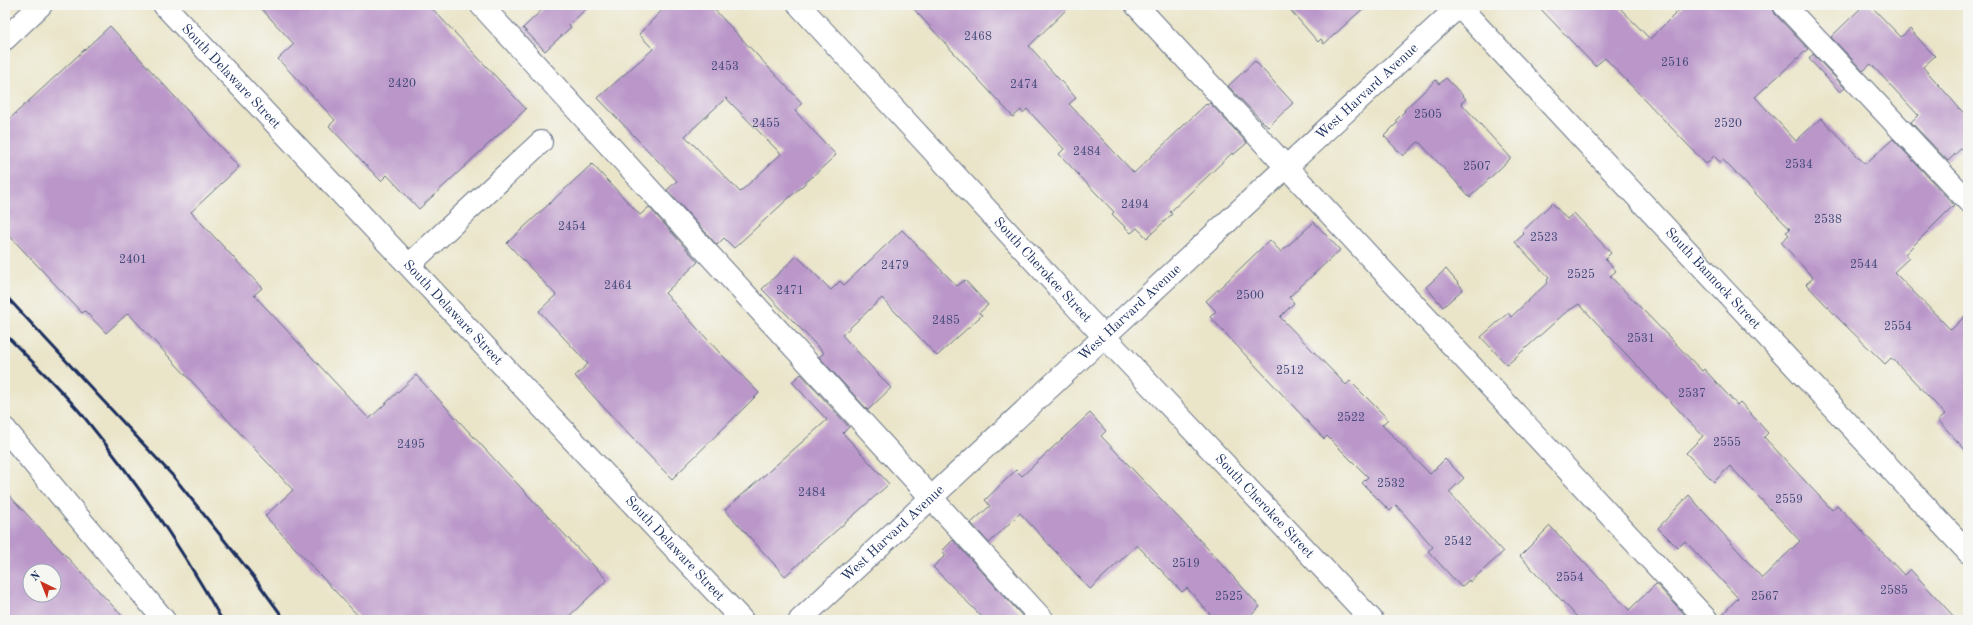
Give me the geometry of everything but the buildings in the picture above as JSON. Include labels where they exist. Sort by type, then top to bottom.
[{"type":"street","points":[[5,39],[41,5]]},
{"type":"street","name":"South Delaware Street","points":[[164,5],[742,620]]},
{"type":"street","points":[[480,5],[930,499],[1043,620]]},
{"type":"street","name":"South Cherokee Street","points":[[799,5],[1104,337],[1372,620]]},
{"type":"street","points":[[1136,5],[1285,168],[1707,620]]},
{"type":"street","name":"West Harvard Avenue","points":[[800,620],[1459,5]]},
{"type":"street","name":"South Bannock Street","points":[[1459,5],[1968,552]]},
{"type":"street","points":[[1784,5],[1968,202]]},
{"type":"street","points":[[409,265],[541,142]]},
{"type":"street","points":[[5,429],[164,620]]},
{"type":"railway","points":[[5,295],[173,476],[253,576],[285,620]]},
{"type":"railway","points":[[5,334],[75,406],[122,466],[158,516],[191,567],[222,620]]}]
